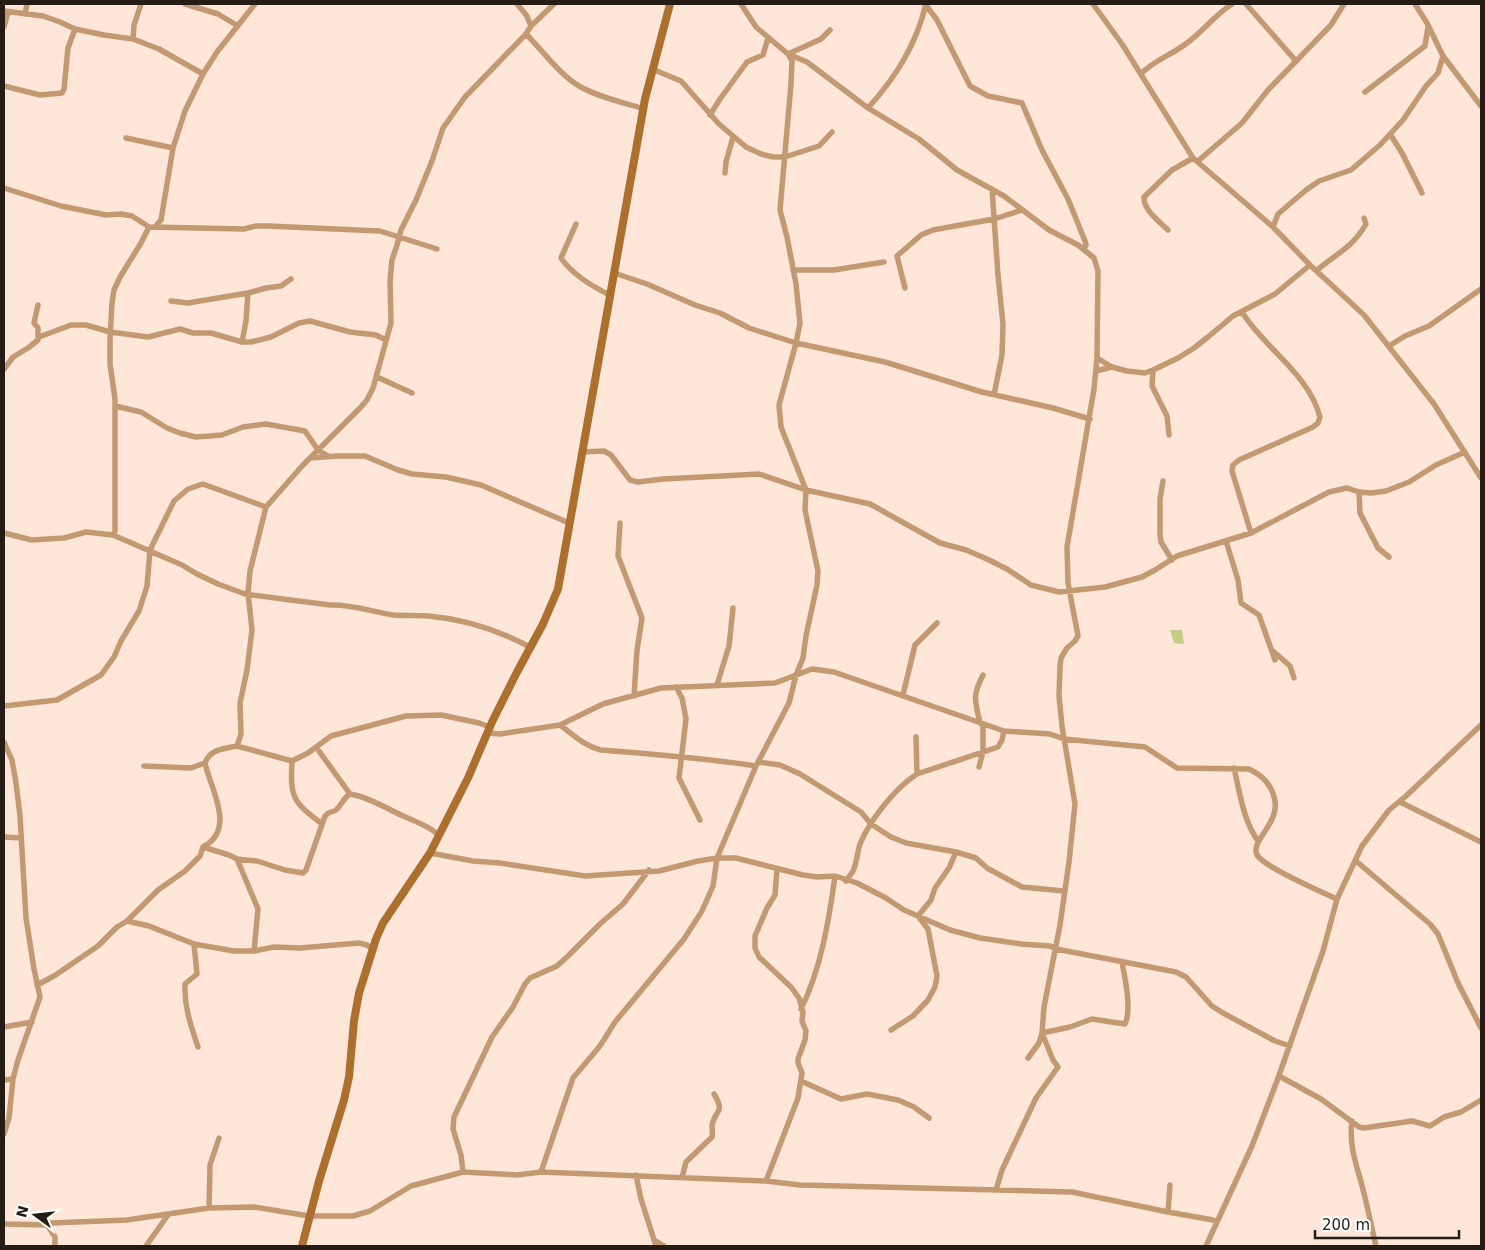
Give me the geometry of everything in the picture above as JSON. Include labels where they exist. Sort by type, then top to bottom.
[{"type":"street","points":[[25,14],[27,4]]},
{"type":"street","points":[[133,39],[134,25],[141,4]]},
{"type":"street","points":[[185,4],[218,14],[238,26]]},
{"type":"street","points":[[116,534],[115,406],[110,364],[110,332],[114,290],[123,271],[152,227],[161,220],[173,148],[186,111],[203,74],[255,4]]},
{"type":"street","points":[[517,4],[527,16],[531,26]]},
{"type":"street","points":[[237,746],[241,734],[240,703],[252,630],[248,593],[250,571],[266,507],[310,458],[367,400],[376,377],[392,315],[390,280],[392,260],[399,236],[416,200],[448,119],[465,97],[554,4]]},
{"type":"street","points":[[302,1246],[309,1216],[344,1100],[349,1077],[354,1021],[359,993],[372,948],[383,923],[430,853],[558,589],[643,110],[652,68],[670,4]]},
{"type":"street","points":[[741,4],[756,27],[788,54],[807,62],[868,108],[919,139],[957,170],[1004,196],[1049,230],[1078,244],[1094,258],[1098,271],[1096,371],[1090,419],[1067,547],[1070,590],[1078,636],[1075,642],[1067,648],[1061,658],[1060,666],[1059,696],[1075,804],[1056,949],[1048,982],[1042,1033],[1028,1058]]},
{"type":"street","points":[[868,108],[892,80],[919,30],[926,4]]},
{"type":"street","points":[[926,4],[937,20],[970,86],[988,96],[1022,102],[1042,150],[1074,213],[1085,241],[1084,249]]},
{"type":"street","points":[[1093,4],[1122,44],[1195,159],[1273,227],[1310,265],[1356,305],[1434,404],[1481,478]]},
{"type":"street","points":[[1141,74],[1151,64],[1186,44],[1232,4]]},
{"type":"street","points":[[1246,4],[1296,61]]},
{"type":"street","points":[[1168,230],[1147,208],[1143,200],[1144,197],[1172,170],[1195,159],[1242,123],[1268,90],[1331,25],[1344,4]]},
{"type":"street","points":[[1415,4],[1443,56],[1481,106]]},
{"type":"street","points":[[4,27],[6,12],[43,16],[74,29],[104,36],[133,39],[159,49],[203,74]]},
{"type":"street","points":[[1365,92],[1425,46],[1428,26]]},
{"type":"street","points":[[4,86],[40,95],[62,93],[68,48],[74,29]]},
{"type":"street","points":[[788,54],[821,39],[830,30]]},
{"type":"street","points":[[526,34],[578,86],[643,110]]},
{"type":"street","points":[[710,115],[747,62],[763,55],[768,38]]},
{"type":"street","points":[[541,1172],[573,1078],[600,1046],[615,1022],[684,939],[702,912],[712,886],[717,858],[757,764],[789,703],[796,675],[803,658],[818,571],[805,510],[806,490],[781,427],[779,405],[796,344],[800,316],[793,270],[780,210],[792,84],[792,61],[788,54]]},
{"type":"street","points":[[1273,227],[1278,214],[1306,190],[1319,180],[1351,170],[1390,134],[1438,72],[1443,56]]},
{"type":"street","points":[[652,68],[681,81],[710,115],[733,137],[746,147],[761,154],[772,157],[785,157],[819,146],[832,132]]},
{"type":"street","points":[[1390,134],[1422,193]]},
{"type":"street","points":[[725,172],[733,137]]},
{"type":"street","points":[[126,138],[173,148]]},
{"type":"street","points":[[4,188],[61,206],[106,215],[121,214],[132,216],[152,227],[244,229],[256,226],[310,227],[380,232],[437,248]]},
{"type":"street","points":[[992,189],[1003,324],[1002,355],[994,395]]},
{"type":"street","points":[[905,288],[898,256],[921,236],[933,230],[994,219],[1022,210]]},
{"type":"street","points":[[1317,270],[1350,245],[1366,224],[1364,218]]},
{"type":"street","points":[[161,220],[166,228]]},
{"type":"street","points":[[576,224],[561,258],[578,276],[591,286],[610,295]]},
{"type":"street","points":[[793,270],[834,270],[884,262]]},
{"type":"street","points":[[1097,358],[1127,371],[1145,372],[1153,370],[1194,348],[1233,316],[1275,294],[1310,265]]},
{"type":"street","points":[[614,274],[647,284],[680,299],[720,313],[749,328],[796,344],[885,362],[994,395],[1053,408],[1090,419]]},
{"type":"street","points":[[171,301],[188,303],[248,293],[281,286],[291,279]]},
{"type":"street","points":[[1389,346],[1405,336],[1429,326],[1481,289]]},
{"type":"street","points":[[242,342],[248,293]]},
{"type":"street","points":[[38,305],[34,323],[38,328],[39,337]]},
{"type":"street","points":[[1242,312],[1254,330],[1286,362],[1309,393],[1320,417],[1318,423],[1312,427],[1239,460],[1233,465],[1232,471],[1251,533]]},
{"type":"street","points":[[4,369],[13,356],[28,348],[39,337],[70,325],[86,325],[110,332],[148,337],[180,329],[193,333],[211,333],[242,342],[250,342],[272,337],[299,323],[310,321],[350,332],[376,335],[386,340]]},
{"type":"street","points":[[1096,371],[1112,366]]},
{"type":"street","points":[[1153,370],[1152,386],[1167,416],[1169,436]]},
{"type":"street","points":[[376,377],[412,392]]},
{"type":"street","points":[[115,406],[140,412],[167,428],[196,437],[222,435],[243,427],[266,424],[306,431],[318,450],[328,456]]},
{"type":"street","points":[[582,452],[604,451],[611,455],[630,480],[638,482],[758,474],[806,490],[870,504],[940,543],[966,550],[1000,566],[1031,585],[1059,592],[1126,582],[1155,570],[1178,556],[1251,533],[1339,489],[1347,488],[1359,492],[1378,493],[1409,482],[1436,465],[1465,452]]},
{"type":"street","points":[[310,458],[365,456],[412,474],[446,477],[481,485],[569,523]]},
{"type":"street","points":[[1163,481],[1160,499],[1160,536],[1161,542],[1172,560]]},
{"type":"street","points":[[4,706],[57,700],[101,675],[114,657],[139,611],[147,586],[150,550],[174,501],[188,489],[203,484],[266,507]]},
{"type":"street","points":[[1359,492],[1360,514],[1378,548],[1389,557]]},
{"type":"street","points":[[620,523],[618,556],[642,618],[637,650],[634,696]]},
{"type":"street","points":[[4,533],[32,540],[64,538],[86,532],[116,534],[218,584],[245,594],[330,605],[344,604],[393,615],[455,620],[477,624],[511,637],[530,648]]},
{"type":"street","points":[[1226,542],[1238,580],[1241,603],[1259,616],[1275,660]]},
{"type":"street","points":[[717,685],[729,646],[733,608]]},
{"type":"street","points":[[903,695],[915,646],[937,623]]},
{"type":"street","points":[[1271,650],[1290,666],[1294,678]]},
{"type":"street","points":[[37,985],[85,956],[117,927],[127,921],[158,890],[185,871],[200,856],[203,847],[210,843],[217,832],[220,816],[215,790],[205,763],[208,755],[213,752],[237,746],[292,761],[331,736],[406,716],[441,715],[500,734],[560,725],[604,704],[661,688],[775,683],[812,669],[834,672],[1004,731],[1050,734],[1064,739],[1145,747],[1177,768],[1249,769],[1258,773],[1267,782],[1274,795],[1275,814],[1272,822],[1258,841],[1256,854],[1268,865],[1337,899]]},
{"type":"street","points":[[979,767],[983,752],[981,724],[976,703],[976,689],[983,675]]},
{"type":"street","points":[[676,687],[682,698],[686,719],[679,778],[700,820]]},
{"type":"street","points":[[560,725],[591,747],[601,750],[780,766],[800,774],[861,812],[871,824],[891,837],[906,843],[956,852],[976,858],[987,868],[1016,885],[1031,889],[1064,891]]},
{"type":"street","points":[[1206,1246],[1252,1146],[1324,951],[1337,899],[1362,846],[1389,810],[1400,802],[1481,725]]},
{"type":"street","points":[[846,881],[853,870],[860,846],[871,824],[899,788],[917,774],[998,747],[1004,731]]},
{"type":"street","points":[[916,737],[917,774]]},
{"type":"street","points":[[4,742],[12,760],[16,783],[26,918],[40,997],[13,1079],[11,1105],[4,1134]]},
{"type":"street","points":[[316,747],[350,794],[379,803],[403,816],[417,820],[439,835]]},
{"type":"street","points":[[292,761],[291,785],[298,805],[322,824]]},
{"type":"street","points":[[144,766],[192,768],[205,763]]},
{"type":"street","points":[[1234,768],[1246,820],[1258,841]]},
{"type":"street","points":[[203,847],[236,859],[258,861],[285,870],[303,873],[306,870],[328,812],[335,810],[343,799],[350,794]]},
{"type":"street","points":[[1400,802],[1481,842]]},
{"type":"street","points":[[4,837],[21,838]]},
{"type":"street","points":[[918,916],[931,900],[935,888],[956,852]]},
{"type":"street","points":[[430,853],[585,876],[659,870],[717,858],[736,858],[817,877],[835,876],[857,883],[918,916],[950,930],[980,938],[1050,946],[1056,949],[1176,972],[1186,977],[1212,1006],[1275,1041],[1290,1046]]},
{"type":"street","points":[[236,859],[258,909],[254,951]]},
{"type":"street","points":[[1356,861],[1430,924],[1438,934],[1458,982],[1481,1028]]},
{"type":"street","points":[[777,869],[775,895],[755,936],[754,948],[759,957],[802,998]]},
{"type":"street","points":[[463,1172],[461,1155],[452,1123],[492,1037],[530,978],[557,966],[623,904],[649,870]]},
{"type":"street","points":[[766,1181],[798,1098],[802,1073],[798,1060],[806,1031],[802,1021],[802,998],[817,965],[835,876]]},
{"type":"street","points":[[891,1030],[913,1016],[928,1000],[937,976],[928,929],[918,916]]},
{"type":"street","points":[[127,921],[148,926],[194,944],[222,950],[254,951],[274,947],[300,948],[359,943],[372,948]]},
{"type":"street","points":[[194,944],[197,974],[185,984],[184,994],[187,1015],[198,1047]]},
{"type":"street","points":[[1042,1033],[1070,1027],[1092,1019],[1125,1024],[1127,1021],[1127,1002],[1122,962]]},
{"type":"street","points":[[4,1027],[32,1022]]},
{"type":"street","points":[[996,1190],[1002,1170],[1036,1098],[1058,1067],[1053,1060],[1042,1033]]},
{"type":"street","points":[[1279,1076],[1321,1099],[1364,1128],[1412,1121],[1430,1126],[1444,1117],[1461,1112],[1481,1100]]},
{"type":"street","points":[[4,1080],[13,1079]]},
{"type":"street","points":[[801,1081],[841,1099],[866,1094],[898,1100],[914,1106],[929,1118]]},
{"type":"street","points":[[682,1178],[686,1162],[712,1138],[712,1124],[720,1110],[719,1102],[714,1094]]},
{"type":"street","points":[[1352,1121],[1350,1134],[1354,1159],[1376,1246]]},
{"type":"street","points":[[209,1208],[210,1165],[219,1138]]},
{"type":"street","points":[[4,1224],[47,1225],[51,1223],[127,1220],[209,1208],[254,1206],[309,1216],[353,1216],[370,1211],[410,1186],[463,1172],[516,1175],[541,1172],[636,1175],[766,1181],[800,1185],[1072,1192],[1213,1220]]},
{"type":"street","points":[[636,1175],[640,1199],[656,1246]]},
{"type":"street","points":[[1168,1212],[1170,1185]]},
{"type":"street","points":[[1213,1229],[1213,1220],[1221,1213]]},
{"type":"street","points":[[146,1246],[168,1215]]},
{"type":"street","points":[[47,1225],[54,1236],[55,1246]]},
{"type":"street","points":[[654,1240],[664,1246]]},
{"type":"green space","points":[[1170,630],[1182,630],[1184,644],[1174,643]]}]
